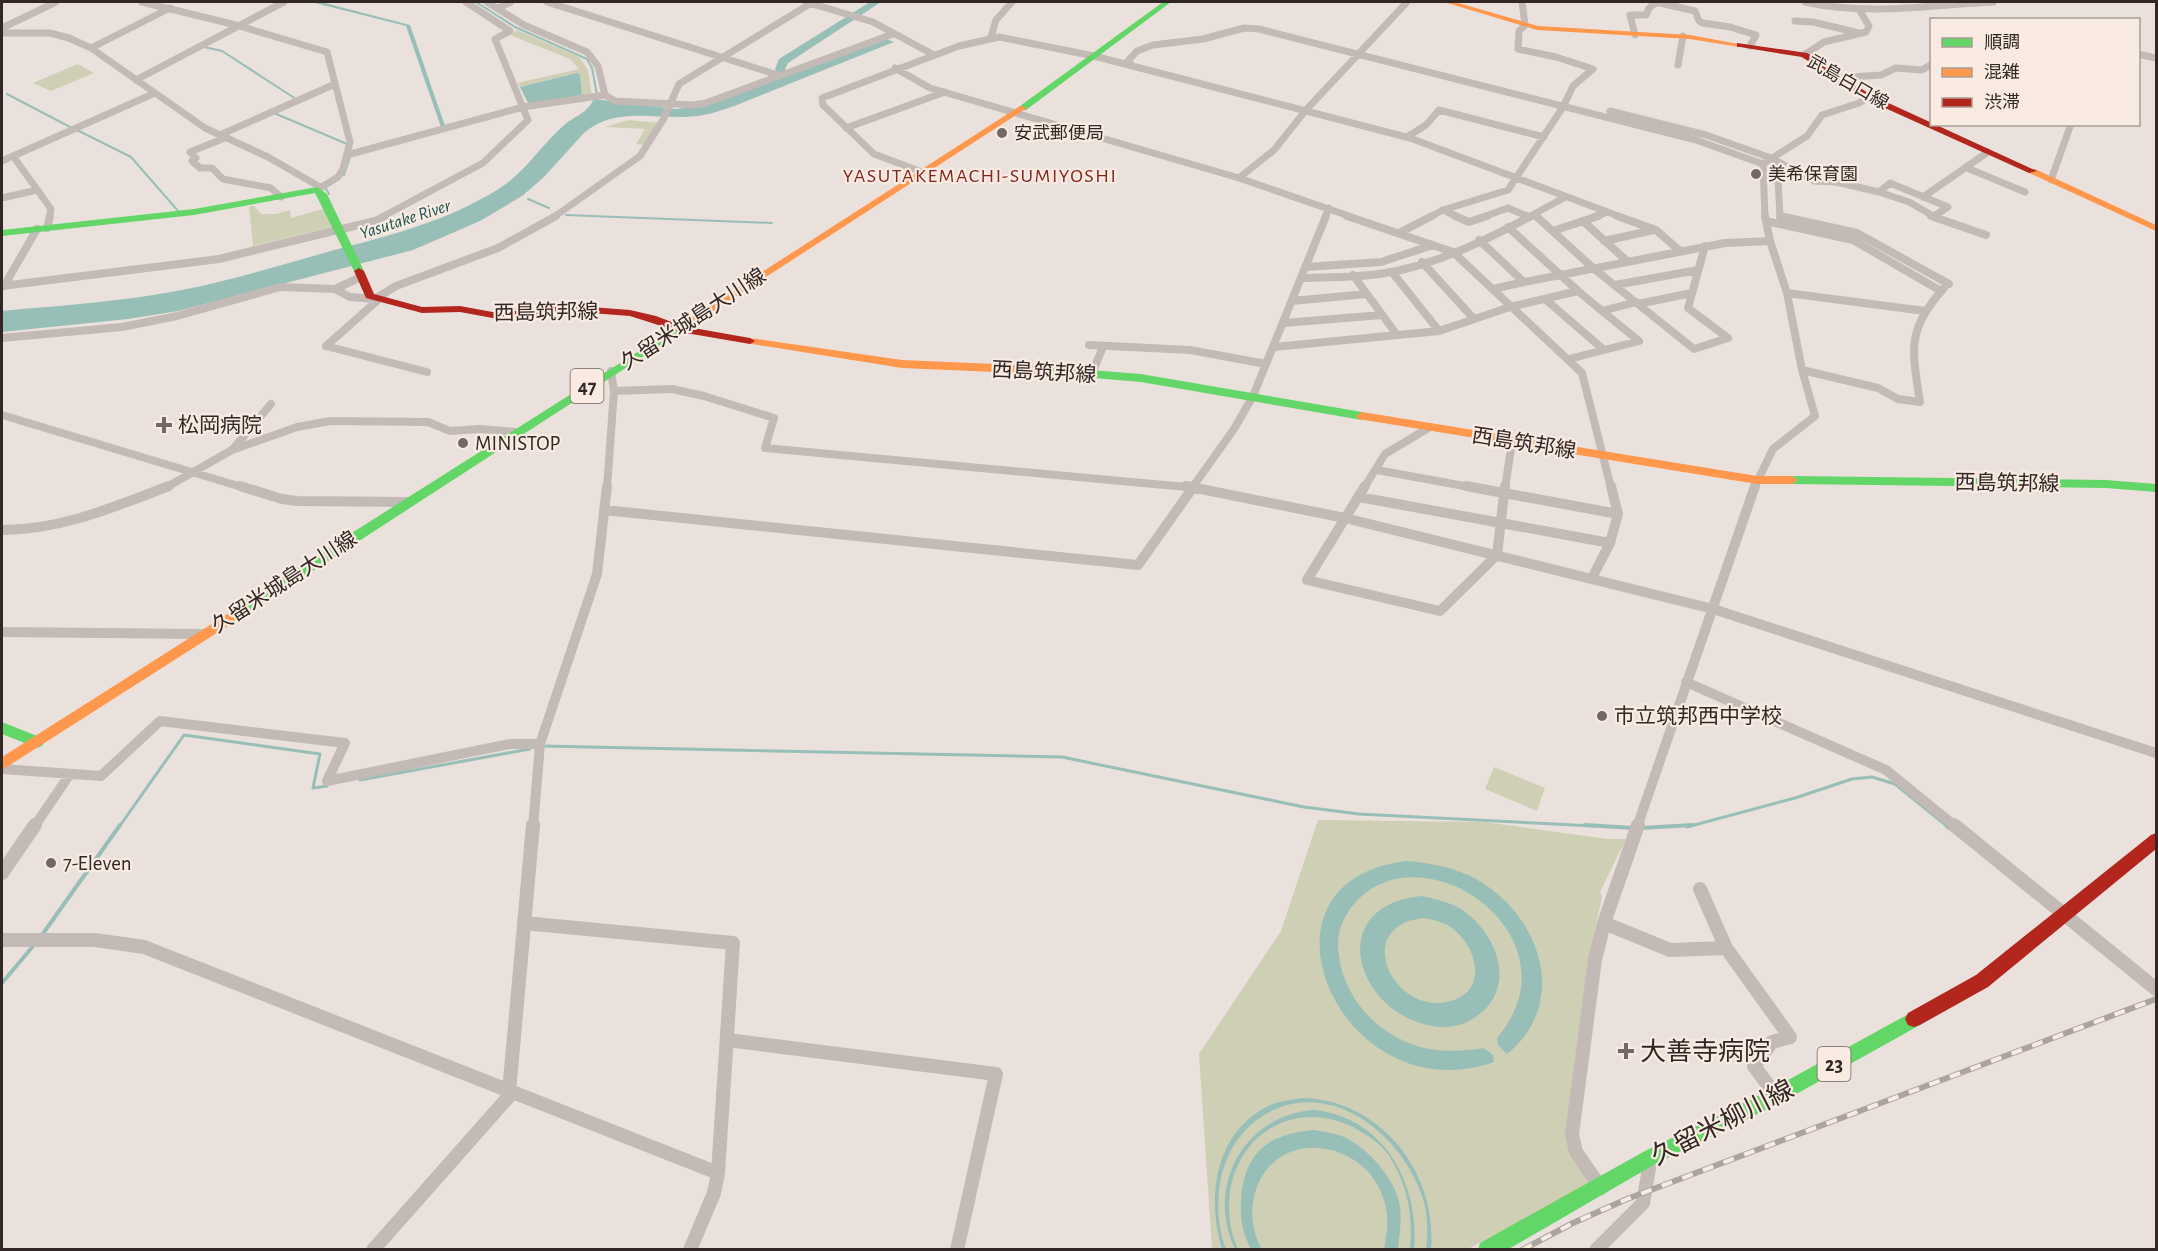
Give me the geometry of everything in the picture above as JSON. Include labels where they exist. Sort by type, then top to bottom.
[{"type":"main road","name":"久留米城島大川線","points":[[2,764],[596,381],[613,382],[680,329],[1017,112],[1167,2]]},
{"type":"main road","name":"武島白口線","points":[[1448,2],[1525,25],[1552,30],[1683,36],[1804,55],[1868,97],[1930,125]]},
{"type":"main road","name":"武島白口線","points":[[1931,126],[2157,228]]},
{"type":"main road","points":[[2,233],[173,215],[281,197],[319,188],[341,230],[359,272],[376,300]]},
{"type":"main road","name":"西島筑邦線","points":[[376,300],[422,310],[460,309],[498,316],[564,308],[610,311],[652,318],[680,329],[802,351],[902,364],[1092,373],[1142,378],[1512,442],[1756,480],[2106,484],[2157,488]]},
{"type":"main road","points":[[2,728],[37,742]]},
{"type":"main road","name":"久留米柳川線","points":[[1487,1250],[1600,1188],[1651,1157],[1776,1096],[1982,981],[2157,840]]},
{"type":"street","points":[[2,28],[56,2]]},
{"type":"street","points":[[2,33],[50,33],[69,38],[91,48],[197,123],[222,137],[268,157],[319,188],[338,177],[343,169],[350,142],[327,52],[236,25],[142,2]]},
{"type":"street","points":[[136,80],[236,25],[284,2]]},
{"type":"street","points":[[3,286],[219,259],[341,230],[383,219],[483,164],[528,120],[495,39],[510,31],[466,2]]},
{"type":"street","points":[[487,2],[524,25],[587,52],[601,70],[605,95]]},
{"type":"street","points":[[498,8],[511,2]]},
{"type":"street","points":[[547,2],[778,75]]},
{"type":"street","points":[[427,372],[371,359],[326,345],[376,300],[396,286],[498,248],[559,214],[637,159],[663,120],[679,84],[810,2],[873,22],[934,55]]},
{"type":"street","points":[[991,37],[996,21],[1012,2]]},
{"type":"street","points":[[1239,178],[1274,150],[1306,110],[1407,2]]},
{"type":"street","points":[[1399,233],[1443,210],[1508,190],[1565,104],[1573,86],[1593,69],[1556,57],[1518,49],[1519,31],[1525,25],[1522,2]]},
{"type":"street","points":[[1635,35],[1630,15],[1646,15],[1649,8],[1657,2],[1695,11],[1699,21],[1703,23],[1730,27],[1756,35],[1750,46]]},
{"type":"street","points":[[1805,2],[1830,8],[1860,11],[1926,9],[1993,2]]},
{"type":"street","points":[[1919,2],[1926,9]]},
{"type":"street","points":[[91,48],[170,8]]},
{"type":"street","points":[[1804,55],[1824,42],[1866,32],[1869,26],[1860,11]]},
{"type":"street","points":[[1795,21],[1814,22],[1862,33]]},
{"type":"street","points":[[1128,64],[1130,63],[1127,62],[1137,51],[1153,45],[1203,39],[1244,28],[1259,29],[1362,51],[1565,104],[1696,140],[1763,164],[1774,160],[1807,136],[1822,115],[1828,111],[1859,103],[1868,97]]},
{"type":"street","points":[[347,155],[523,108],[605,95],[615,101],[671,105],[706,103],[893,34]]},
{"type":"street","points":[[1678,65],[1683,36]]},
{"type":"street","points":[[922,172],[874,154],[823,105],[822,98],[896,68],[991,37],[1047,45],[1128,64],[1407,137],[1605,213],[1656,230],[1680,251]]},
{"type":"street","points":[[2140,54],[2157,58]]},
{"type":"street","points":[[1838,78],[1881,75],[1896,68],[1922,70],[1930,65]]},
{"type":"street","points":[[896,68],[930,88],[1239,178],[1453,252],[1582,373],[1618,514],[1610,543],[1592,578]]},
{"type":"street","points":[[281,197],[271,188],[223,179],[212,168],[200,168],[192,161],[196,158],[190,153],[335,84]]},
{"type":"street","points":[[846,128],[946,92]]},
{"type":"street","points":[[2,161],[155,93]]},
{"type":"street","points":[[1565,104],[1706,135],[1774,160],[1814,181],[1836,182],[1880,192],[1909,202],[1934,216],[1986,235]]},
{"type":"street","points":[[1407,137],[1426,125],[1439,110],[1544,137]]},
{"type":"street","points":[[2051,180],[2070,126]]},
{"type":"street","points":[[1909,202],[1922,196],[1988,152]]},
{"type":"street","points":[[3,286],[42,228],[51,210],[13,156]]},
{"type":"street","points":[[1774,160],[1780,216],[1857,233],[1945,287]]},
{"type":"street","points":[[1600,1188],[1576,1152],[1572,1134],[1595,960],[1604,923],[1756,480],[1773,449],[1815,416],[1802,370],[1787,293],[1770,241],[1763,207],[1763,164]]},
{"type":"street","points":[[1966,168],[2025,192]]},
{"type":"street","points":[[1880,192],[1890,183],[1948,207],[1934,216]]},
{"type":"street","points":[[2,198],[37,190]]},
{"type":"street","points":[[1301,278],[1392,272],[1453,252],[1532,216],[1565,197]]},
{"type":"street","points":[[604,510],[1138,565],[1234,429],[1253,396],[1275,347],[1329,208]]},
{"type":"street","points":[[1443,210],[1469,222],[1508,208],[1532,216],[1694,349],[1728,338],[1688,308],[1705,246]]},
{"type":"street","points":[[1553,231],[1605,213]]},
{"type":"street","points":[[1766,220],[1853,240],[1945,287]]},
{"type":"street","points":[[1584,222],[1627,261]]},
{"type":"street","points":[[1508,227],[1578,291],[1639,341],[1569,359]]},
{"type":"street","points":[[1604,241],[1656,230]]},
{"type":"street","points":[[1479,240],[1524,282]]},
{"type":"street","points":[[1493,289],[1705,246],[1770,241]]},
{"type":"street","points":[[1305,267],[1375,262],[1433,245]]},
{"type":"street","points":[[1375,262],[1381,273]]},
{"type":"street","points":[[1422,262],[1474,319]]},
{"type":"street","points":[[1615,285],[1698,270]]},
{"type":"street","points":[[335,289],[359,272]]},
{"type":"street","points":[[1392,272],[1439,331]]},
{"type":"street","points":[[1353,275],[1397,335]]},
{"type":"street","points":[[2,338],[122,327],[187,314],[280,287],[335,289],[350,297],[376,300]]},
{"type":"street","points":[[1802,370],[1878,388],[1898,399],[1920,402],[1914,367],[1915,329],[1925,311],[1945,287]]},
{"type":"street","points":[[1275,347],[1439,331],[1510,307],[1578,291]]},
{"type":"street","points":[[1602,311],[1692,293]]},
{"type":"street","points":[[1787,293],[1925,311]]},
{"type":"street","points":[[1292,301],[1366,294]]},
{"type":"street","points":[[1545,299],[1604,350]]},
{"type":"street","points":[[1284,323],[1382,315]]},
{"type":"street","points":[[1089,345],[1190,350],[1266,364]]},
{"type":"street","points":[[1092,373],[1103,347]]},
{"type":"street","points":[[373,1250],[510,1092],[540,744],[597,574],[613,382],[672,389],[704,396],[774,418],[765,448],[1193,487],[1345,518],[1713,609],[2157,753]]},
{"type":"street","points":[[232,450],[271,404]]},
{"type":"street","points":[[2,415],[192,473],[298,502],[380,498],[408,502]]},
{"type":"street","points":[[2,530],[23,530],[84,519],[175,484],[232,450],[297,427],[330,421],[428,422],[450,431],[480,429],[516,432]]},
{"type":"street","points":[[1430,427],[1385,454],[1377,471],[1307,580],[1440,611],[1497,555],[1499,524],[1512,442]]},
{"type":"street","points":[[1377,471],[1618,514]]},
{"type":"street","points":[[1359,497],[1610,543]]},
{"type":"street","points":[[2,632],[203,634]]},
{"type":"street","points":[[1686,682],[1886,770],[2157,989]]},
{"type":"street","points":[[2,769],[101,776],[160,721],[345,743],[327,781],[510,744],[540,744]]},
{"type":"street","points":[[2,873],[70,774]]},
{"type":"street","points":[[1700,889],[1726,948],[1790,1037],[1772,1042],[1754,1066],[1776,1096]]},
{"type":"street","points":[[524,923],[733,943],[718,1173],[714,1194],[690,1250]]},
{"type":"street","points":[[1604,923],[1670,950],[1726,948]]},
{"type":"street","points":[[2,940],[95,940],[144,947],[718,1173]]},
{"type":"street","points":[[727,1040],[996,1074],[957,1250]]},
{"type":"street","points":[[1596,1250],[1643,1203],[1651,1157]]},
{"type":"green space","points":[[517,30],[579,57],[588,70],[592,96],[582,95],[580,74],[577,73],[520,87],[517,83],[579,69],[570,59],[510,35]]},
{"type":"green space","points":[[78,64],[94,73],[51,91],[33,83]]},
{"type":"green space","points":[[629,120],[659,123],[645,145],[636,144],[645,129],[605,127]]},
{"type":"green space","points":[[249,206],[254,206],[261,214],[276,214],[290,210],[291,218],[326,208],[332,227],[253,246]]},
{"type":"green space","points":[[1494,767],[1545,788],[1537,811],[1485,789]]},
{"type":"green space","points":[[1318,820],[1485,822],[1607,839],[1626,839],[1600,892],[1602,897],[1595,929],[1572,1152],[1590,1184],[1468,1249],[1212,1249],[1199,1054],[1281,931]]},
{"type":"water","points":[[311,2],[321,2],[410,25],[445,126],[441,127],[406,26]]},
{"type":"water","points":[[886,39],[894,42],[722,110],[689,117],[626,116],[597,124],[584,133],[543,178],[522,196],[480,221],[413,250],[178,311],[128,319],[2,332],[2,311],[114,300],[182,290],[238,277],[439,219],[480,200],[509,182],[553,135],[583,113],[594,99],[676,109],[709,105]]},
{"type":"water","points":[[580,74],[582,95],[529,105],[520,87]]},
{"type":"water","points":[[1406,861],[1442,866],[1468,875],[1499,895],[1517,914],[1531,937],[1540,961],[1542,986],[1538,1010],[1526,1033],[1507,1054],[1498,1045],[1497,1038],[1518,1000],[1521,963],[1508,930],[1483,903],[1452,885],[1418,877],[1384,883],[1355,903],[1348,912],[1338,938],[1340,963],[1346,981],[1365,1012],[1394,1036],[1411,1044],[1436,1050],[1456,1051],[1484,1048],[1493,1055],[1494,1062],[1439,1070],[1392,1056],[1355,1027],[1330,989],[1320,948],[1327,908],[1355,878]]},
{"type":"water","points":[[1422,896],[1463,910],[1480,926],[1490,940],[1499,970],[1498,985],[1493,999],[1483,1012],[1463,1024],[1436,1027],[1405,1017],[1384,1001],[1369,981],[1361,959],[1362,937],[1371,918],[1391,904]],"holes":[[[1424,918],[1443,923],[1453,929],[1461,936],[1472,956],[1475,977],[1465,994],[1454,1000],[1433,1003],[1414,997],[1399,985],[1389,970],[1385,953],[1388,937],[1401,925]]]},
{"type":"water","points":[[1302,1098],[1330,1102],[1356,1111],[1379,1126],[1398,1145],[1414,1168],[1425,1193],[1431,1221],[1431,1249],[1426,1249],[1427,1224],[1423,1199],[1413,1176],[1399,1154],[1382,1134],[1361,1118],[1338,1107],[1314,1102],[1289,1105],[1264,1115],[1243,1132],[1233,1147],[1222,1173],[1219,1192],[1219,1221],[1226,1249],[1222,1249],[1215,1208],[1219,1167],[1226,1148],[1237,1131],[1251,1117],[1270,1105]]},
{"type":"water","points":[[1314,1110],[1339,1115],[1360,1126],[1378,1140],[1392,1158],[1403,1178],[1411,1201],[1414,1249],[1410,1249],[1411,1224],[1408,1201],[1401,1179],[1388,1153],[1363,1133],[1342,1123],[1322,1118],[1301,1118],[1282,1123],[1265,1132],[1250,1146],[1238,1164],[1231,1186],[1229,1210],[1231,1227],[1238,1249],[1235,1249],[1227,1225],[1225,1201],[1228,1179],[1237,1158],[1250,1140],[1268,1125],[1289,1115]]},
{"type":"water","points":[[1314,1130],[1338,1135],[1355,1143],[1388,1177],[1398,1197],[1400,1207],[1398,1249],[1384,1249],[1387,1215],[1376,1182],[1361,1165],[1341,1153],[1320,1148],[1299,1149],[1280,1158],[1264,1173],[1254,1197],[1252,1210],[1254,1230],[1262,1249],[1251,1249],[1242,1225],[1241,1213],[1243,1183],[1248,1169],[1262,1148],[1272,1141],[1298,1132]]},
{"type":"waterway","points":[[476,2],[515,27],[587,59],[592,68],[597,95]]},
{"type":"waterway","name":"Yasutake River","points":[[778,85],[788,80],[780,69],[783,61],[876,2]]},
{"type":"waterway","points":[[204,47],[222,51],[296,99]]},
{"type":"waterway","points":[[7,94],[72,128]]},
{"type":"waterway","points":[[274,113],[347,144]]},
{"type":"waterway","points":[[77,130],[131,157],[179,212]]},
{"type":"waterway","points":[[344,175],[350,157]]},
{"type":"waterway","points":[[325,187],[329,194]]},
{"type":"waterway","points":[[528,199],[549,208]]},
{"type":"waterway","points":[[566,215],[772,223]]},
{"type":"waterway","points":[[119,827],[184,735],[320,754],[313,788],[327,786]]},
{"type":"waterway","points":[[543,746],[1062,757],[1304,807],[1359,814],[1614,827]]},
{"type":"waterway","points":[[360,780],[530,749]]},
{"type":"waterway","points":[[1687,827],[1795,798],[1852,779],[1872,777],[1895,784],[1948,827]]},
{"type":"waterway","points":[[42,935],[120,825]]},
{"type":"waterway","points":[[1585,825],[1634,828]]},
{"type":"waterway","points":[[1641,828],[1693,825]]},
{"type":"waterway","points":[[2,983],[34,945]]},
{"type":"railway","points":[[1522,1250],[1573,1223],[1627,1199],[2156,999]]},
{"type":"traffic: fast","points":[[1023,108],[1167,2]]},
{"type":"traffic: fast","points":[[2,233],[194,212],[317,190],[322,194],[359,271]]},
{"type":"traffic: fast","points":[[240,611],[691,321]]},
{"type":"traffic: fast","points":[[1039,370],[1141,378],[1362,416]]},
{"type":"traffic: fast","points":[[1792,480],[2106,484],[2156,488]]},
{"type":"traffic: fast","points":[[2,728],[37,742]]},
{"type":"traffic: fast","points":[[1487,1250],[1651,1157],[1776,1096],[1914,1019]]},
{"type":"traffic: slow","points":[[1448,2],[1537,28],[1690,37],[1740,45]]},
{"type":"traffic: slow","points":[[691,321],[1023,108]]},
{"type":"traffic: slow","points":[[2032,171],[2156,228]]},
{"type":"traffic: slow","points":[[750,341],[902,364],[1039,370]]},
{"type":"traffic: slow","points":[[1362,416],[1757,480],[1792,480]]},
{"type":"traffic: slow","points":[[2,764],[240,611]]},
{"type":"traffic: jam","points":[[1740,45],[1804,55],[1868,97],[1930,125]]},
{"type":"traffic: jam","points":[[1932,126],[2032,171]]},
{"type":"traffic: jam","points":[[359,271],[370,296],[422,310],[460,309],[498,316],[564,308],[630,313],[652,318],[680,329],[750,341]]},
{"type":"traffic: jam","points":[[1914,1019],[1982,981],[2156,840]]},
{"type":"place","name":"安武郵便局","points":[[1002,133]]},
{"type":"place","name":"美希保育園","points":[[1756,174]]},
{"type":"place","name":"松岡病院","points":[[164,425]]},
{"type":"place","name":"MINISTOP","points":[[463,443]]},
{"type":"place","name":"市立筑邦西中学校","points":[[1602,716]]},
{"type":"place","name":"7-Eleven","points":[[51,863]]},
{"type":"place","name":"大善寺病院","points":[[1626,1051]]},
{"type":"district","name":"YASUTAKEMACHI-SUMIYOSHI","points":[[980,175]]}]
